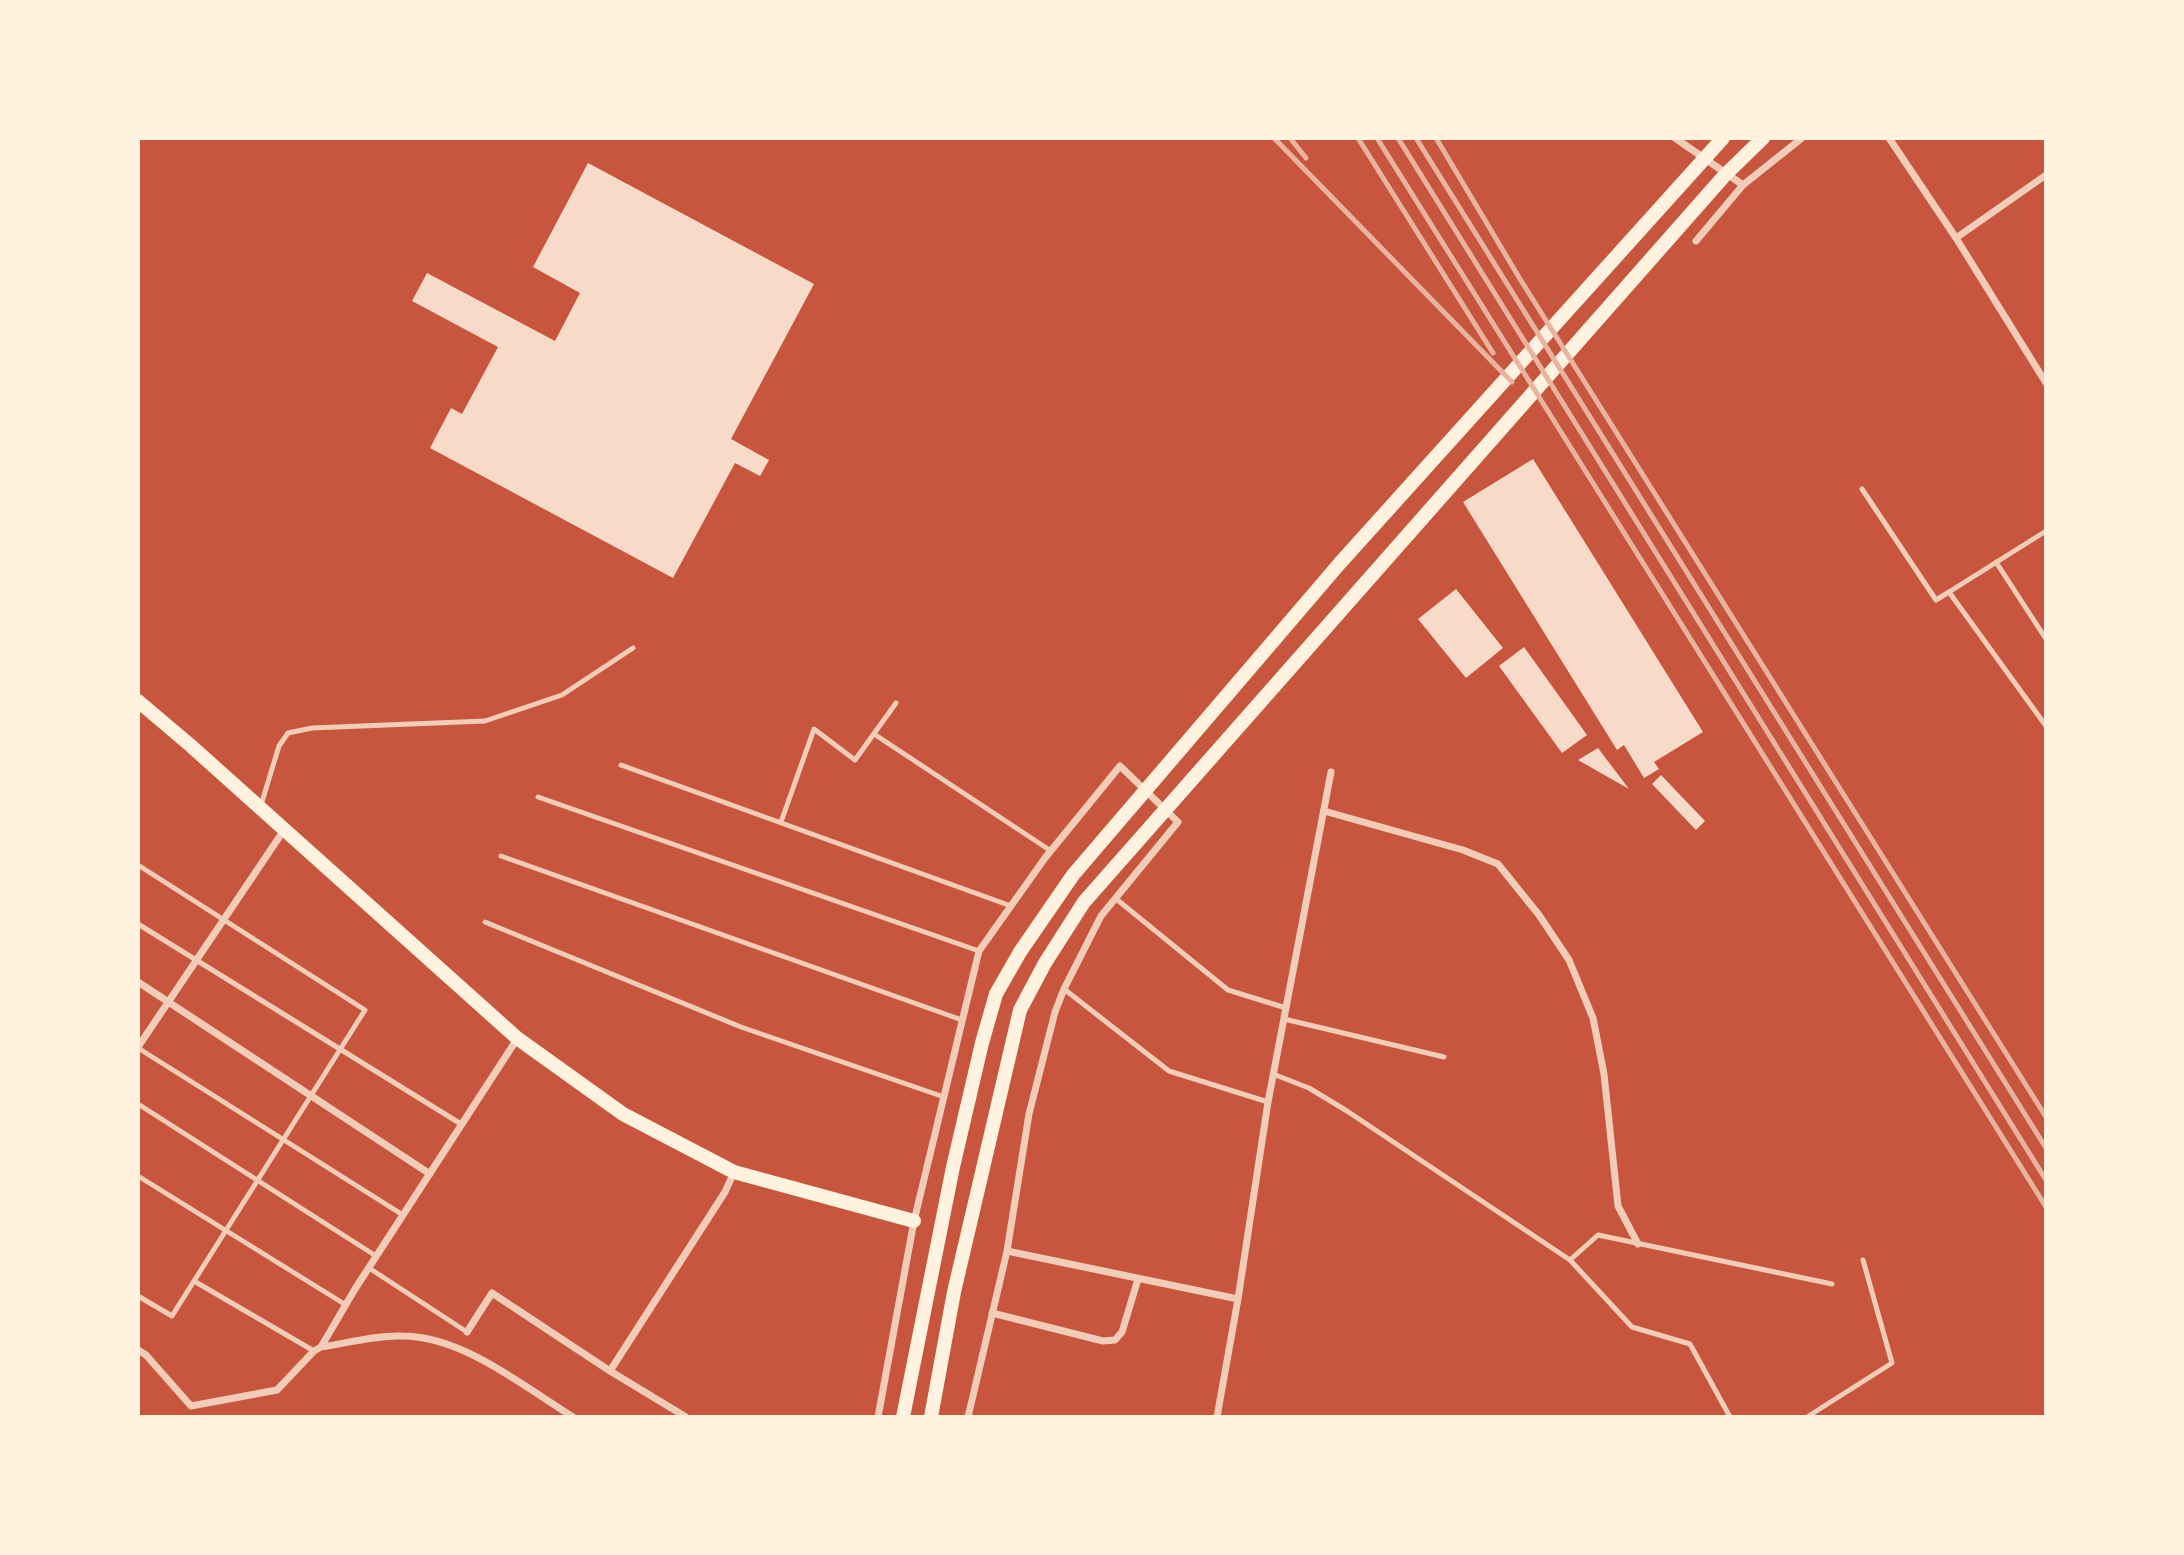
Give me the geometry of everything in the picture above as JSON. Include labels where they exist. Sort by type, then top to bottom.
[{"type":"main road","points":[[903,1417],[953,1167],[982,1043],[996,994],[1020,952],[1073,875],[1331,573],[1723,138]]},
{"type":"main road","points":[[931,1417],[954,1292],[1020,1010],[1045,963],[1084,902],[1725,175],[1763,138]]},
{"type":"main road","points":[[138,701],[517,1038],[623,1114],[734,1172],[914,1221]]},
{"type":"street","points":[[1675,138],[1743,185]]},
{"type":"street","points":[[1696,240],[1743,185],[1802,138]]},
{"type":"street","points":[[1889,138],[1956,238],[2046,383]]},
{"type":"street","points":[[1956,238],[2046,175]]},
{"type":"street","points":[[878,1417],[914,1221],[979,951],[1051,850],[1119,766],[1178,822],[1101,916],[1055,1012],[1028,1114],[1007,1251],[968,1417]]},
{"type":"street","points":[[1217,1417],[1268,1102],[1331,772]]},
{"type":"street","points":[[1324,811],[1464,850],[1498,864],[1539,915],[1569,960],[1593,1018],[1604,1074],[1618,1206],[1638,1244]]},
{"type":"street","points":[[138,1047],[284,830]]},
{"type":"street","points":[[138,982],[429,1174]]},
{"type":"street","points":[[138,1350],[146,1355],[191,1406],[277,1390],[318,1349],[517,1038]]},
{"type":"street","points":[[610,1371],[725,1192],[734,1172]]},
{"type":"street","points":[[1007,1251],[1238,1299]]},
{"type":"street","points":[[992,1313],[1104,1340],[1115,1340],[1122,1332],[1138,1279]]},
{"type":"street","points":[[467,1332],[492,1293],[610,1371],[686,1417]]},
{"type":"street","points":[[318,1349],[400,1335],[427,1338],[467,1351],[572,1417]]},
{"type":"lane","points":[[1862,489],[1936,600],[2046,531]]},
{"type":"lane","points":[[1996,562],[2046,639]]},
{"type":"lane","points":[[1949,592],[2046,726]]},
{"type":"lane","points":[[260,808],[279,746],[288,733],[312,728],[485,721],[562,695],[633,648]]},
{"type":"lane","points":[[781,822],[814,729],[855,760],[896,703]]},
{"type":"lane","points":[[874,734],[1051,850]]},
{"type":"lane","points":[[621,765],[1011,906]]},
{"type":"lane","points":[[538,797],[979,951]]},
{"type":"lane","points":[[501,856],[962,1020]]},
{"type":"lane","points":[[138,865],[365,1010],[172,1316],[138,1296]]},
{"type":"lane","points":[[1115,898],[1228,990],[1286,1008]]},
{"type":"lane","points":[[485,922],[741,1027],[944,1097]]},
{"type":"lane","points":[[138,924],[461,1124]]},
{"type":"lane","points":[[1064,989],[1169,1071],[1268,1102]]},
{"type":"lane","points":[[1284,1019],[1444,1057]]},
{"type":"lane","points":[[138,1047],[403,1214]]},
{"type":"lane","points":[[1273,1074],[1309,1088],[1347,1111],[1570,1261],[1632,1327],[1690,1344],[1730,1417]]},
{"type":"lane","points":[[138,1104],[376,1256]]},
{"type":"lane","points":[[138,1176],[346,1305]]},
{"type":"lane","points":[[1570,1261],[1598,1235],[1832,1284]]},
{"type":"lane","points":[[1807,1417],[1892,1363],[1863,1260]]},
{"type":"lane","points":[[369,1268],[467,1332]]},
{"type":"lane","points":[[194,1281],[318,1349]]},
{"type":"building","points":[[588,163],[814,284],[731,439],[769,460],[760,476],[735,463],[673,578],[430,448],[451,408],[462,414],[498,347],[412,301],[427,273],[555,341],[580,293],[533,267]]},
{"type":"building","points":[[1533,459],[1703,732],[1654,762],[1659,769],[1644,778],[1624,745],[1617,750],[1463,502]]},
{"type":"building","points":[[1456,589],[1503,648],[1466,678],[1418,619]]},
{"type":"building","points":[[1524,647],[1587,735],[1562,753],[1499,666]]},
{"type":"building","points":[[1598,748],[1629,789],[1578,760]]},
{"type":"building","points":[[1661,775],[1705,821],[1696,830],[1652,784]]},
{"type":"railway","points":[[1274,138],[1512,382]]},
{"type":"railway","points":[[1290,138],[1306,158]]},
{"type":"railway","points":[[1358,138],[1493,353]]},
{"type":"railway","points":[[1377,138],[2046,1207]]},
{"type":"railway","points":[[1398,138],[2046,1180]]},
{"type":"railway","points":[[1416,138],[2046,1148]]},
{"type":"railway","points":[[1436,138],[1520,279],[2046,1117]]}]
